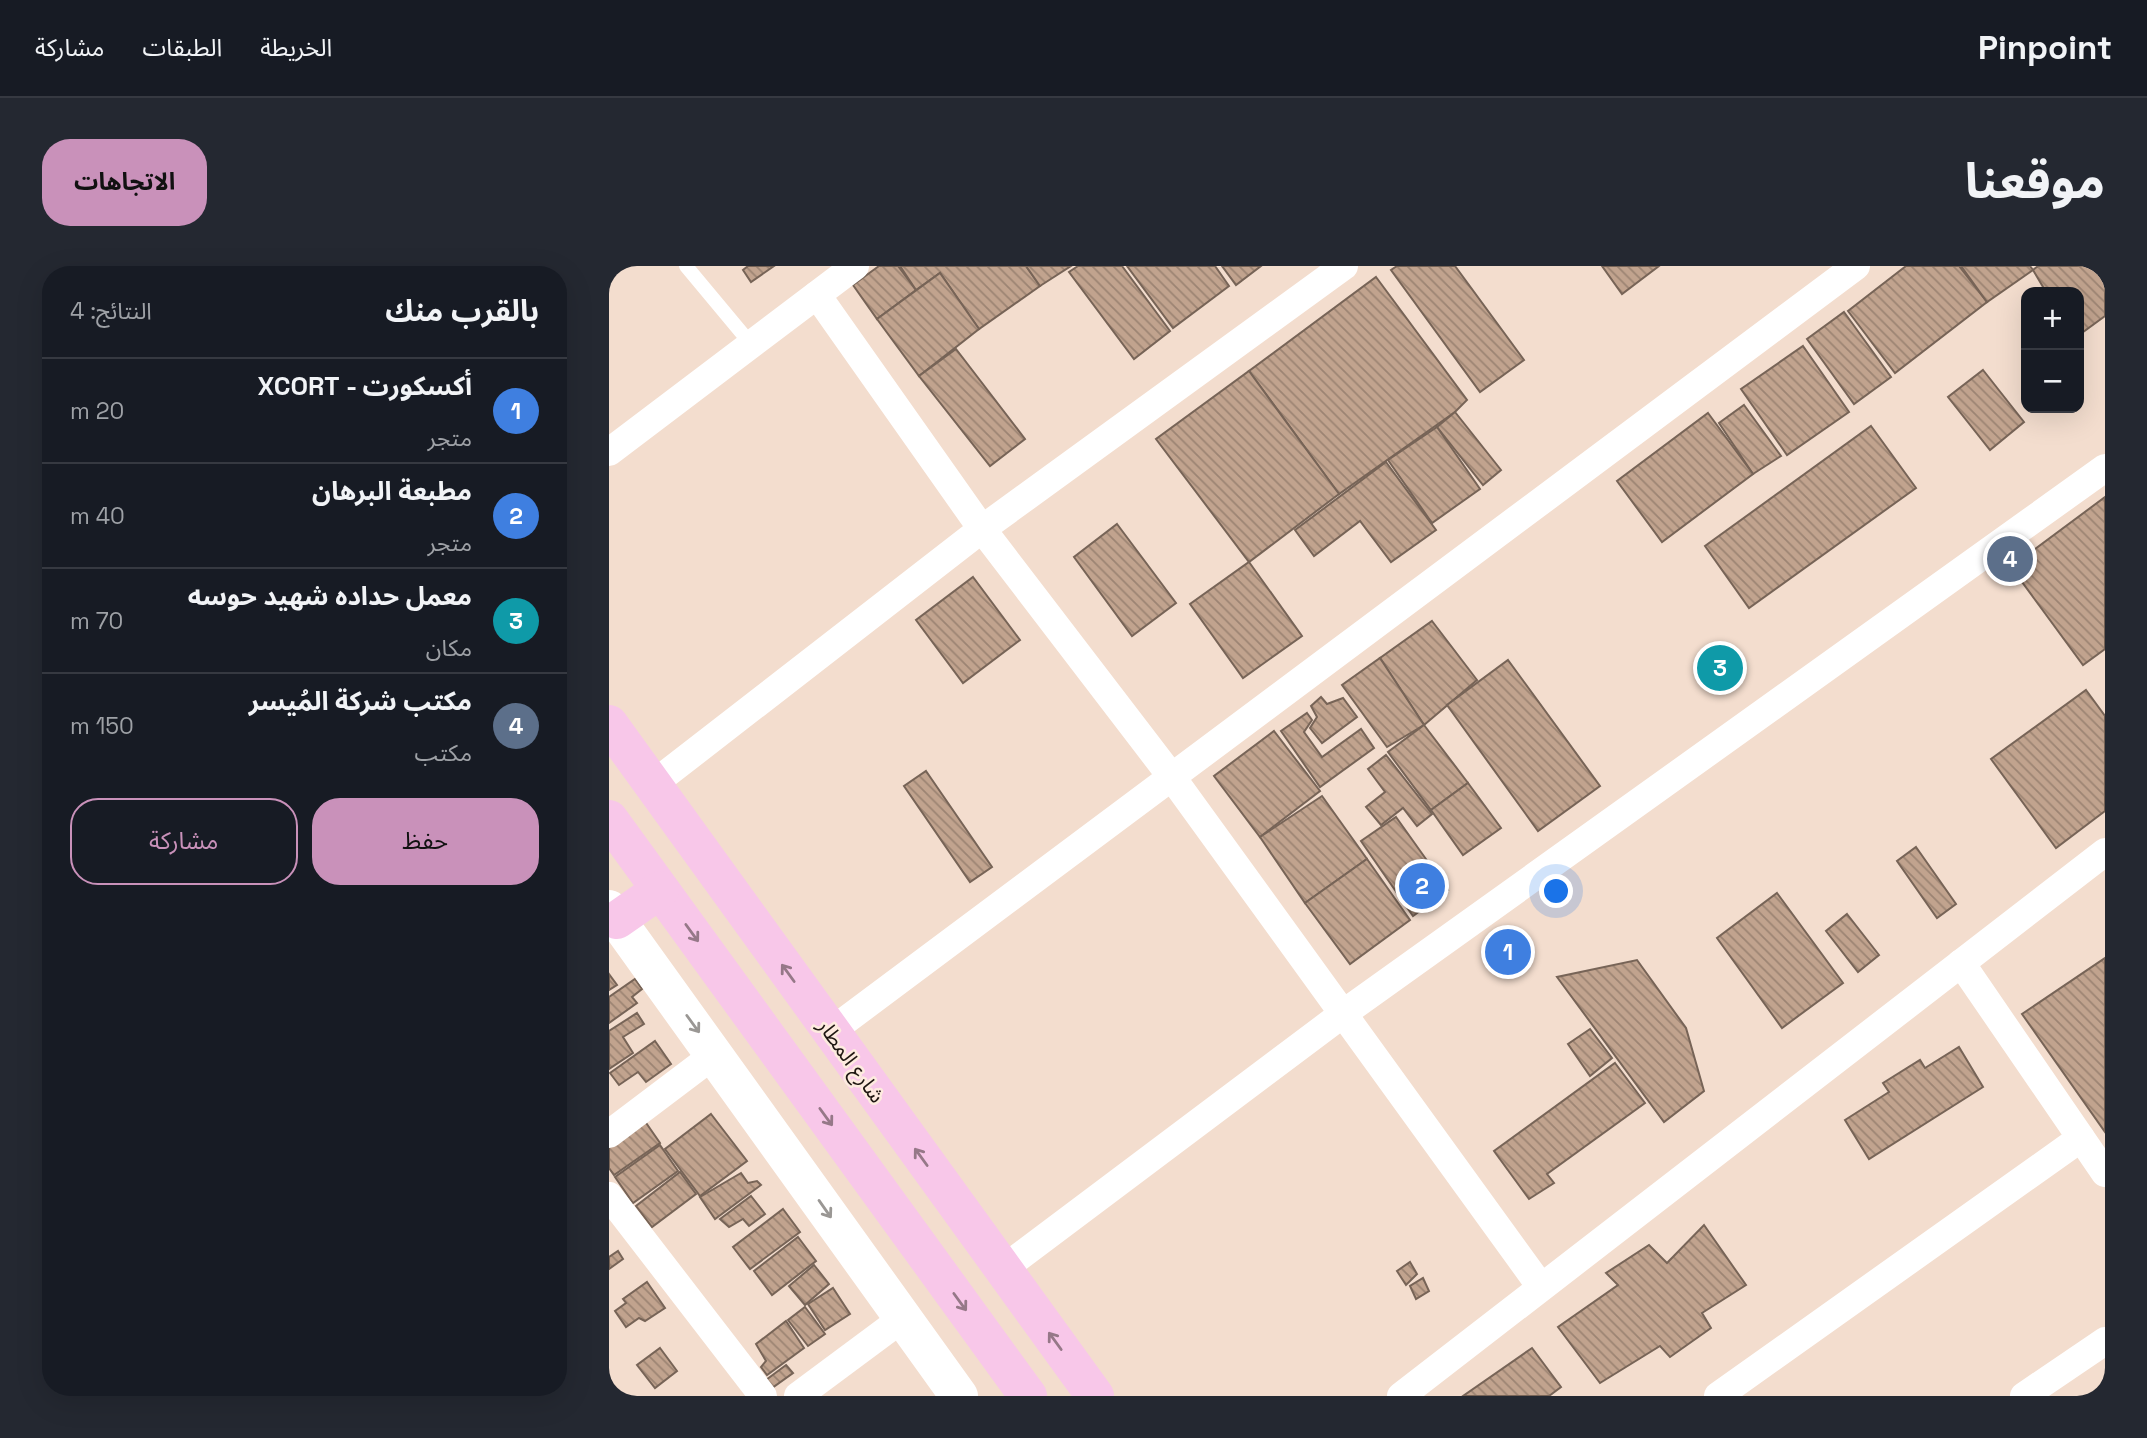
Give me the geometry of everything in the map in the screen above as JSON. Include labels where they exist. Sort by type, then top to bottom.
[{"type":"main road","name":"شارع المطار","points":[[609,724],[1095,1396]]},
{"type":"main road","points":[[609,819],[1028,1396]]},
{"type":"main road","points":[[613,915],[660,890]]},
{"type":"street","points":[[609,452],[855,266]]},
{"type":"street","points":[[652,785],[982,529],[1344,266]]},
{"type":"street","points":[[830,1032],[1856,266]]},
{"type":"street","points":[[817,295],[982,529],[1171,776],[1541,1287]]},
{"type":"street","points":[[1003,1269],[1344,1013],[2105,468]]},
{"type":"street","points":[[1401,1396],[2105,852]]},
{"type":"street","points":[[613,915],[959,1396]]},
{"type":"street","points":[[1961,963],[2105,1172]]},
{"type":"street","points":[[609,1134],[715,1054]]},
{"type":"street","points":[[1718,1396],[2081,1138]]},
{"type":"street","points":[[609,1196],[763,1396]]},
{"type":"street","points":[[798,1396],[903,1318]]},
{"type":"street","points":[[2024,1396],[2105,1342]]},
{"type":"lane","points":[[686,266],[751,344]]},
{"type":"building","points":[[748,266],[774,266],[751,282],[743,270]]},
{"type":"building","points":[[879,266],[898,266],[916,290],[877,319],[853,285]]},
{"type":"building","points":[[900,266],[1026,266],[1040,286],[979,329],[940,273],[916,290]]},
{"type":"building","points":[[1026,266],[1071,266],[1040,286]]},
{"type":"building","points":[[1078,266],[1122,266],[1170,331],[1134,359],[1069,272]]},
{"type":"building","points":[[1127,266],[1215,266],[1229,286],[1173,328]]},
{"type":"building","points":[[1222,266],[1261,266],[1236,285]]},
{"type":"building","points":[[1397,266],[1455,266],[1524,360],[1480,392],[1391,270]]},
{"type":"building","points":[[1602,266],[1659,266],[1622,294]]},
{"type":"building","points":[[1906,266],[1959,266],[1987,302],[1895,373],[1848,311]]},
{"type":"building","points":[[1961,266],[2030,266],[2033,270],[1987,302]]},
{"type":"building","points":[[2038,266],[2097,266],[2105,278],[2105,316],[2084,331],[2084,287],[2043,287],[2033,270]]},
{"type":"building","points":[[940,273],[979,329],[919,376],[877,319]]},
{"type":"building","points":[[1376,277],[1467,400],[1455,412],[1339,494],[1249,371]]},
{"type":"building","points":[[1844,312],[1891,377],[1854,404],[1807,339]]},
{"type":"building","points":[[1803,346],[1849,412],[1787,455],[1741,389]]},
{"type":"building","points":[[956,349],[1025,439],[990,466],[919,376]]},
{"type":"building","points":[[1983,370],[2024,422],[1990,450],[1948,397]]},
{"type":"building","points":[[1249,371],[1339,494],[1249,562],[1156,439]]},
{"type":"building","points":[[1744,405],[1781,456],[1753,474],[1719,423]]},
{"type":"building","points":[[1455,412],[1501,470],[1483,485],[1437,427]]},
{"type":"building","points":[[1708,413],[1753,474],[1662,542],[1617,481]]},
{"type":"building","points":[[1871,426],[1916,488],[1749,608],[1705,546]]},
{"type":"building","points":[[1437,427],[1480,489],[1432,523],[1388,460]]},
{"type":"building","points":[[1386,462],[1436,530],[1391,562],[1360,521],[1314,556],[1295,530]]},
{"type":"building","points":[[2105,497],[2105,649],[2083,665],[2011,567]]},
{"type":"building","points":[[1117,524],[1176,603],[1132,636],[1074,557]]},
{"type":"building","points":[[1249,562],[1302,636],[1243,678],[1190,604]]},
{"type":"building","points":[[973,577],[1020,640],[963,683],[916,620]]},
{"type":"building","points":[[1432,621],[1477,680],[1424,725],[1380,658]]},
{"type":"building","points":[[1380,658],[1424,725],[1387,747],[1342,685]]},
{"type":"building","points":[[1508,660],[1600,786],[1538,831],[1447,705]]},
{"type":"building","points":[[2086,690],[2105,716],[2105,811],[2056,848],[1991,759]]},
{"type":"building","points":[[1321,697],[1327,704],[1343,698],[1357,717],[1322,743],[1310,728],[1317,717],[1311,706]]},
{"type":"building","points":[[1307,713],[1312,720],[1304,732],[1322,757],[1361,729],[1374,748],[1320,787],[1281,731]]},
{"type":"building","points":[[1424,725],[1468,783],[1431,810],[1388,752]]},
{"type":"building","points":[[1274,731],[1320,791],[1260,837],[1214,776]]},
{"type":"building","points":[[1386,755],[1432,814],[1417,826],[1403,808],[1381,825],[1366,807],[1385,792],[1368,769]]},
{"type":"building","points":[[926,771],[992,867],[970,882],[904,786]]},
{"type":"building","points":[[1468,783],[1501,828],[1463,855],[1431,810]]},
{"type":"building","points":[[1322,796],[1367,859],[1305,903],[1260,837]]},
{"type":"building","points":[[1396,817],[1448,890],[1413,916],[1361,841]]},
{"type":"building","points":[[1916,847],[1956,904],[1937,918],[1897,861]]},
{"type":"building","points":[[1367,859],[1410,920],[1350,964],[1305,903]]},
{"type":"building","points":[[1777,893],[1843,983],[1782,1028],[1717,938]]},
{"type":"building","points":[[1847,914],[1879,955],[1858,972],[1826,931]]},
{"type":"building","points":[[2105,958],[2105,1132],[2022,1014]]},
{"type":"building","points":[[1637,960],[1686,1028],[1704,1091],[1664,1122],[1557,977]]},
{"type":"building","points":[[609,974],[617,985],[609,990]]},
{"type":"building","points":[[635,979],[642,989],[632,997],[637,1003],[609,1023],[609,997]]},
{"type":"building","points":[[637,1013],[644,1024],[623,1037],[633,1053],[609,1069],[609,1031]]},
{"type":"building","points":[[1590,1029],[1612,1058],[1590,1076],[1568,1044]]},
{"type":"building","points":[[655,1041],[671,1064],[646,1082],[638,1072],[619,1085],[610,1073]]},
{"type":"building","points":[[1959,1047],[1983,1087],[1869,1159],[1845,1120],[1889,1092],[1883,1083],[1920,1060],[1925,1068]]},
{"type":"building","points":[[1615,1063],[1645,1103],[1547,1174],[1554,1183],[1529,1199],[1494,1151]]},
{"type":"building","points":[[711,1114],[747,1161],[700,1196],[665,1149]]},
{"type":"building","points":[[642,1117],[660,1143],[614,1175],[609,1168],[609,1140]]},
{"type":"building","points":[[660,1145],[678,1171],[633,1203],[615,1177]]},
{"type":"building","points":[[680,1172],[696,1194],[652,1227],[636,1206]]},
{"type":"building","points":[[741,1173],[748,1183],[757,1181],[761,1185],[715,1219],[700,1197]]},
{"type":"building","points":[[751,1196],[765,1214],[749,1226],[743,1219],[729,1227],[720,1219]]},
{"type":"building","points":[[783,1209],[800,1232],[750,1269],[733,1247]]},
{"type":"building","points":[[1704,1225],[1746,1285],[1702,1313],[1711,1328],[1670,1357],[1660,1346],[1600,1383],[1558,1327],[1618,1285],[1606,1273],[1649,1245],[1667,1263]]},
{"type":"building","points":[[798,1237],[816,1261],[772,1295],[754,1271]]},
{"type":"building","points":[[618,1251],[623,1259],[609,1269],[609,1257]]},
{"type":"building","points":[[1410,1262],[1417,1274],[1406,1285],[1397,1271]]},
{"type":"building","points":[[814,1265],[829,1284],[805,1305],[789,1286]]},
{"type":"building","points":[[1423,1278],[1429,1291],[1416,1299],[1410,1286]]},
{"type":"building","points":[[647,1282],[665,1308],[645,1321],[639,1318],[626,1327],[615,1311],[626,1303],[623,1299]]},
{"type":"building","points":[[833,1288],[850,1314],[825,1330],[808,1304]]},
{"type":"building","points":[[805,1307],[825,1334],[808,1346],[788,1320]]},
{"type":"building","points":[[786,1321],[804,1348],[767,1375],[761,1367],[766,1361],[756,1344]]},
{"type":"building","points":[[660,1348],[677,1371],[655,1388],[637,1365]]},
{"type":"building","points":[[1532,1348],[1561,1387],[1549,1396],[1463,1396]]},
{"type":"building","points":[[786,1365],[793,1373],[772,1388],[766,1380]]},
{"type":"place","name":"مكتب شركة المُيسر","points":[[2010,559]]},
{"type":"place","name":"معمل حداده شهيد حوسه","points":[[1720,668]]},
{"type":"place","name":"مطبعة البرهان","points":[[1422,886]]},
{"type":"place","name":"أكسكورت - XCORT","points":[[1508,952]]}]
